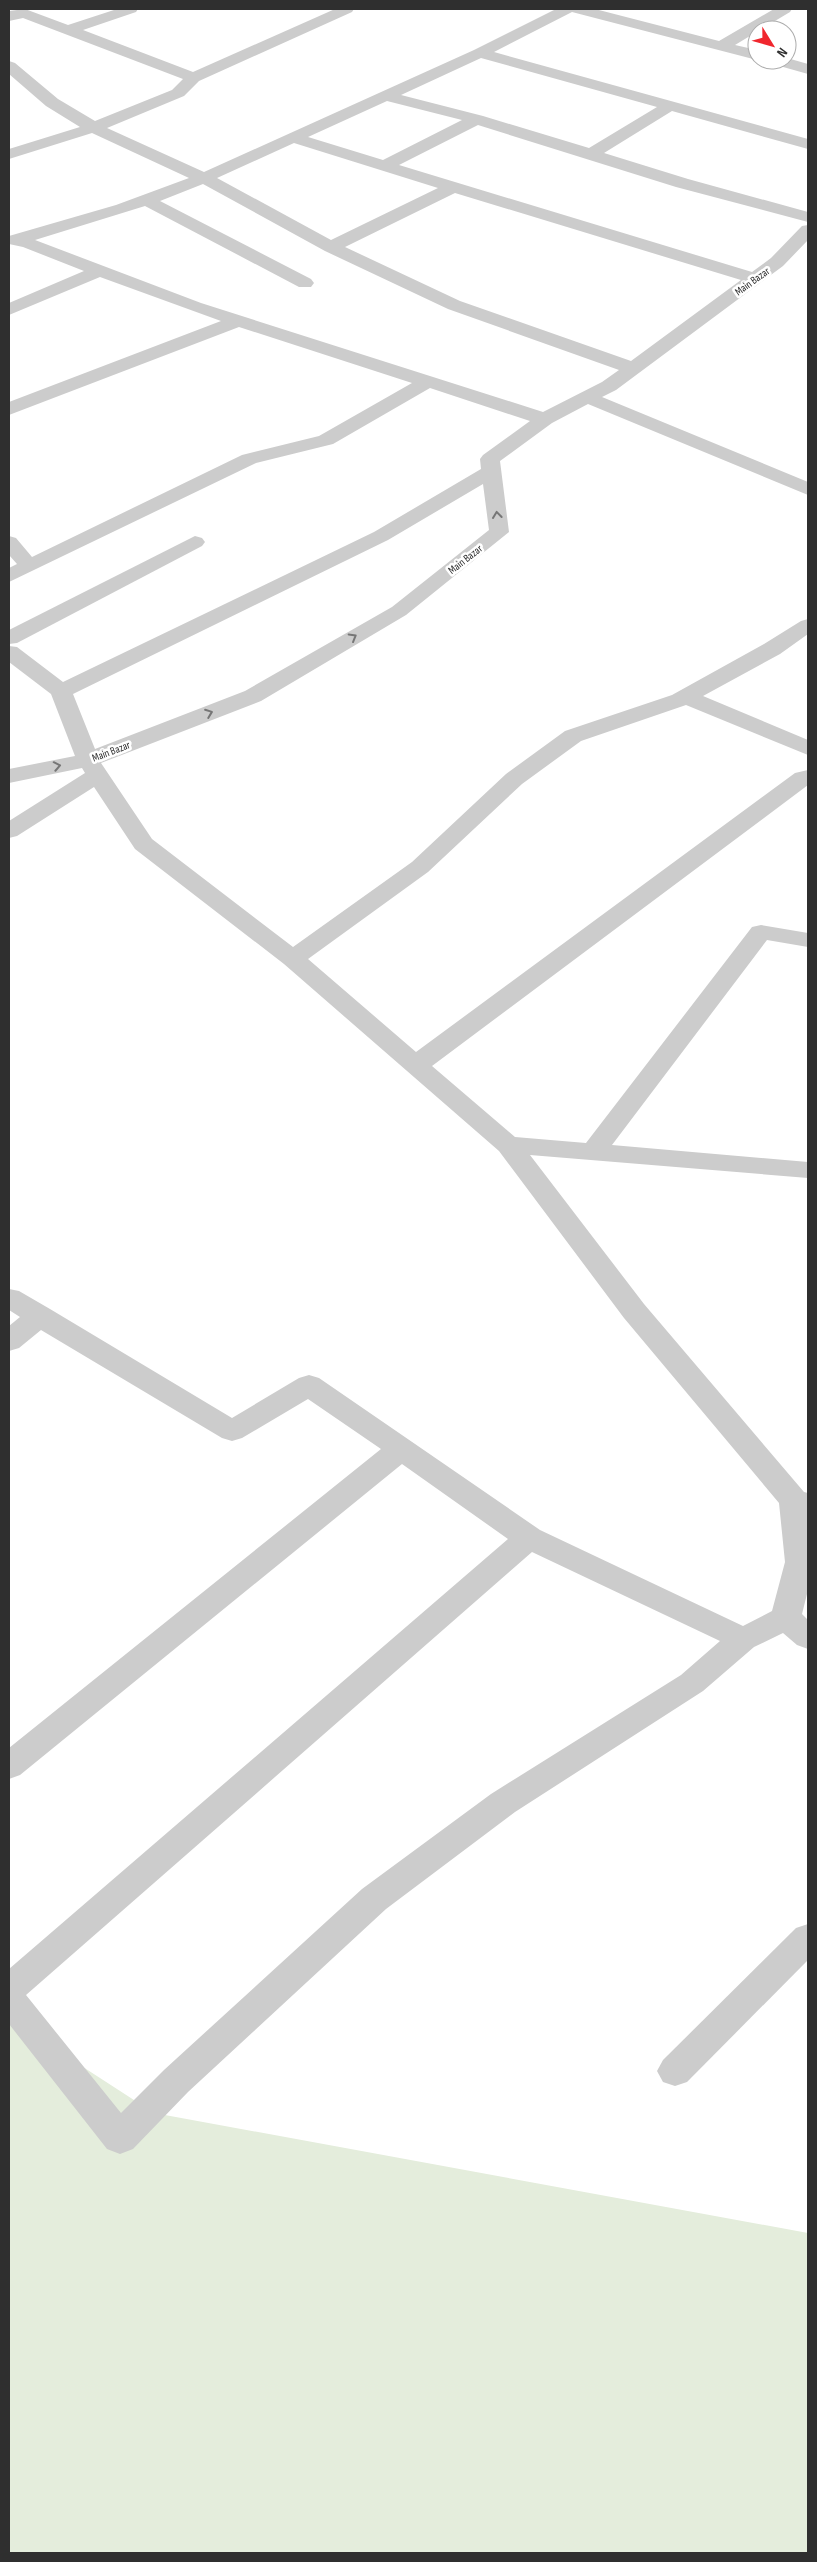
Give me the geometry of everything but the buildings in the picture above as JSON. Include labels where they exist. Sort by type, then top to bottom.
[{"type":"street","points":[[68,30],[131,9]]},
{"type":"street","points":[[9,154],[93,128],[178,93],[193,78],[347,9]]},
{"type":"street","points":[[12,240],[146,200],[204,178],[480,53],[568,9]]},
{"type":"street","points":[[578,9],[747,52]]},
{"type":"street","points":[[721,46],[785,9]]},
{"type":"street","points":[[9,16],[30,11],[68,30],[193,78]]},
{"type":"street","points":[[480,53],[808,144]]},
{"type":"street","points":[[11,71],[61,110],[93,128],[204,178],[331,247],[454,305],[632,368]]},
{"type":"street","points":[[387,96],[477,119],[682,183],[808,217]]},
{"type":"street","points":[[591,154],[670,106]]},
{"type":"street","points":[[385,166],[477,119]]},
{"type":"street","points":[[293,138],[755,279]]},
{"type":"street","points":[[331,247],[453,187]]},
{"type":"street","points":[[146,200],[305,283]]},
{"type":"street","name":"Main Bazar","points":[[9,776],[93,767],[253,696],[399,610],[499,532],[490,459],[545,419],[609,386],[777,262],[808,230]]},
{"type":"street","points":[[12,240],[28,243],[239,321],[545,419]]},
{"type":"street","points":[[9,310],[100,270]]},
{"type":"street","points":[[9,409],[239,321]]},
{"type":"street","points":[[9,576],[249,459],[326,440],[427,382]]},
{"type":"street","points":[[586,397],[808,489]]},
{"type":"street","points":[[61,692],[380,536],[492,471]]},
{"type":"street","points":[[9,542],[29,566]]},
{"type":"street","points":[[9,638],[195,542]]},
{"type":"street","points":[[293,959],[420,867],[514,779],[573,736],[685,697],[772,649],[808,625]]},
{"type":"street","points":[[9,652],[61,692],[93,767],[143,844],[293,959],[508,1145],[634,1311],[801,1502],[797,1628],[743,1639],[692,1683],[503,1803],[374,1899],[176,2081],[120,2138],[9,2000]]},
{"type":"street","points":[[685,697],[808,748]]},
{"type":"street","points":[[9,831],[93,767]]},
{"type":"street","points":[[416,1066],[803,778],[808,777]]},
{"type":"street","points":[[593,1152],[761,932],[808,940]]},
{"type":"street","points":[[508,1145],[808,1170]]},
{"type":"street","points":[[9,1298],[232,1430],[308,1385],[528,1538],[743,1639]]},
{"type":"street","points":[[9,1341],[40,1316]]},
{"type":"street","points":[[9,1766],[401,1450]]},
{"type":"street","points":[[9,1989],[528,1538]]},
{"type":"street","points":[[675,2071],[808,1938]]},
{"type":"green space","points":[[9,2019],[154,2113],[808,2233],[808,2553],[9,2553]]}]
